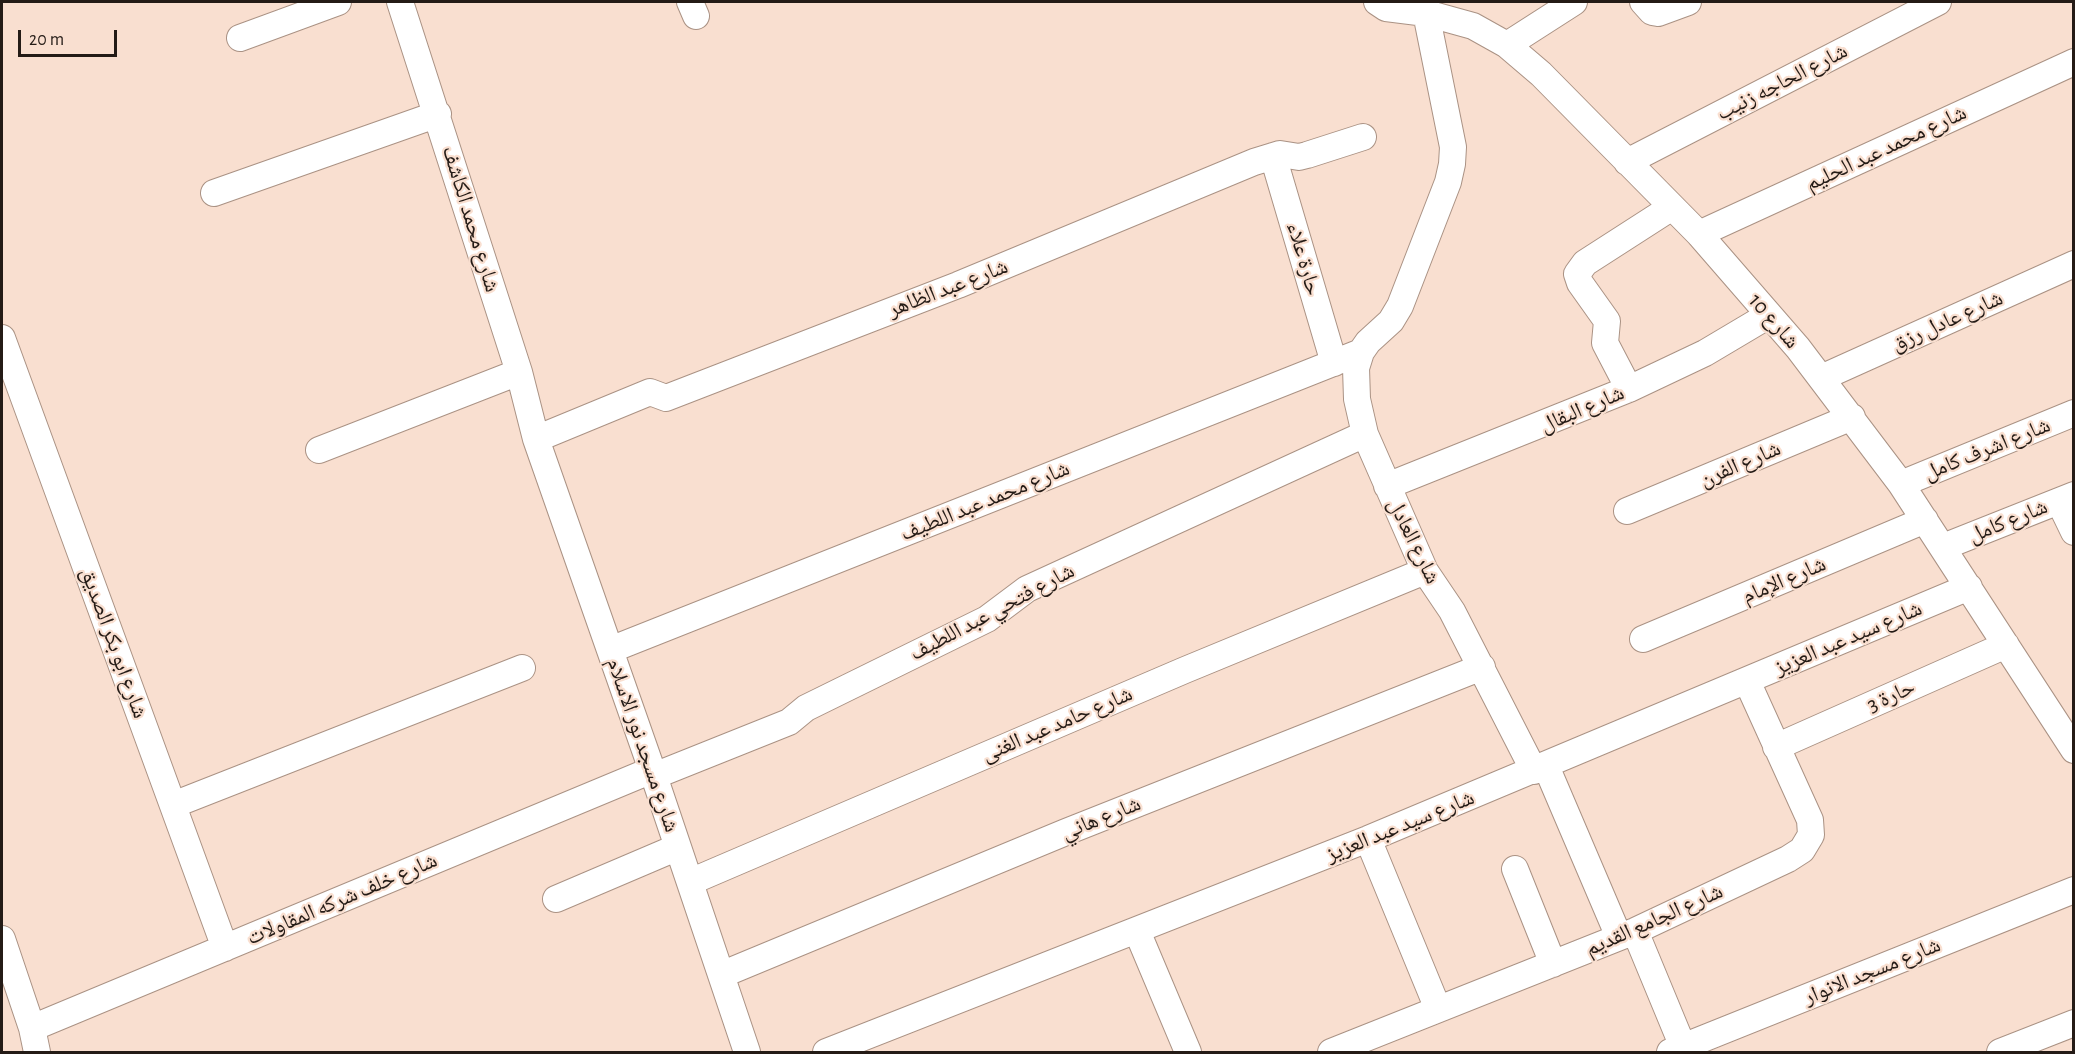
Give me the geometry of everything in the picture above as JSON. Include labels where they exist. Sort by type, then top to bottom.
[{"type":"street","points":[[240,38],[339,2]]},
{"type":"street","name":"شارع محمد الكاشف","points":[[400,2],[438,114],[519,372],[536,439]]},
{"type":"street","name":"شارع 10","points":[[1377,2],[1386,8],[1426,13],[1473,26],[1507,45],[1541,74],[1699,234],[1821,378],[1901,484],[2006,645],[2065,719],[2073,750]]},
{"type":"street","points":[[1507,45],[1574,2]]},
{"type":"street","points":[[1643,2],[1652,12],[1658,13],[1688,2]]},
{"type":"street","name":"شارع الحاجه زنيب","points":[[1627,162],[1938,2]]},
{"type":"street","points":[[1369,344],[1391,321],[1400,306],[1448,182],[1452,164],[1453,147],[1426,13]]},
{"type":"street","name":"شارع محمد عبد الحليم","points":[[1699,234],[2073,62]]},
{"type":"street","points":[[214,193],[438,114]]},
{"type":"street","name":"شارع عبد الظاهر","points":[[536,439],[650,392],[666,399],[958,285],[1273,156],[1299,157],[1363,138]]},
{"type":"street","name":"حارة علاء","points":[[1273,156],[1334,363]]},
{"type":"street","points":[[1629,389],[1605,343],[1609,325],[1577,274],[1585,263],[1672,207]]},
{"type":"street","name":"شارع عادل رزق","points":[[1821,378],[2073,264]]},
{"type":"street","name":"شارع البقال","points":[[1387,486],[1629,389],[1715,348],[1768,315]]},
{"type":"street","name":"شارع ابو بكر الصديق","points":[[2,338],[225,948]]},
{"type":"street","name":"شارع محمد عبد اللطيف","points":[[610,650],[1334,363],[1369,344]]},
{"type":"street","name":"شارع العادل","points":[[1369,344],[1356,368],[1357,399],[1365,434],[1387,486],[1425,571],[1452,611],[1540,768],[1627,934],[1676,1050]]},
{"type":"street","points":[[319,450],[519,372]]},
{"type":"street","name":"شارع اشرف كامل","points":[[1901,484],[2073,413]]},
{"type":"street","name":"شارع الفرن","points":[[1627,511],[1852,417]]},
{"type":"street","name":"شارع فتحي عبد اللطيف","points":[[653,773],[789,722],[806,708],[987,620],[1027,589],[1365,434]]},
{"type":"street","name":"شارع مسجد نور الاسلام","points":[[536,439],[653,773],[747,1053]]},
{"type":"street","points":[[2066,498],[2073,532]]},
{"type":"street","name":"شارع كامل","points":[[1943,547],[2066,498]]},
{"type":"street","name":"شارع الإمام","points":[[1643,639],[1925,520]]},
{"type":"street","name":"شارع حامد عبد الغنى","points":[[690,882],[1185,670],[1425,571]]},
{"type":"street","name":"شارع سيد عبد العزيز","points":[[826,1053],[1368,839],[1969,587]]},
{"type":"street","name":"حارة 3","points":[[1776,747],[2006,645]]},
{"type":"street","name":"شارع هاني","points":[[721,975],[1066,832],[1482,667]]},
{"type":"street","points":[[173,805],[522,668]]},
{"type":"street","name":"شارع الجامع القديم","points":[[1331,1053],[1627,934],[1788,860],[1802,850],[1811,835],[1810,820],[1747,681]]},
{"type":"street","name":"شارع خلف شركه المقاولات","points":[[35,1040],[225,948],[653,773]]},
{"type":"street","points":[[1368,839],[1438,1009]]},
{"type":"street","points":[[556,899],[678,847]]},
{"type":"street","points":[[1515,870],[1553,964]]},
{"type":"street","name":"شارع مسجد الانوار","points":[[1676,1050],[2073,890]]},
{"type":"street","points":[[1137,931],[1188,1053]]},
{"type":"street","points":[[2,939],[35,1040]]},
{"type":"street","points":[[2000,1053],[2073,1023]]}]
